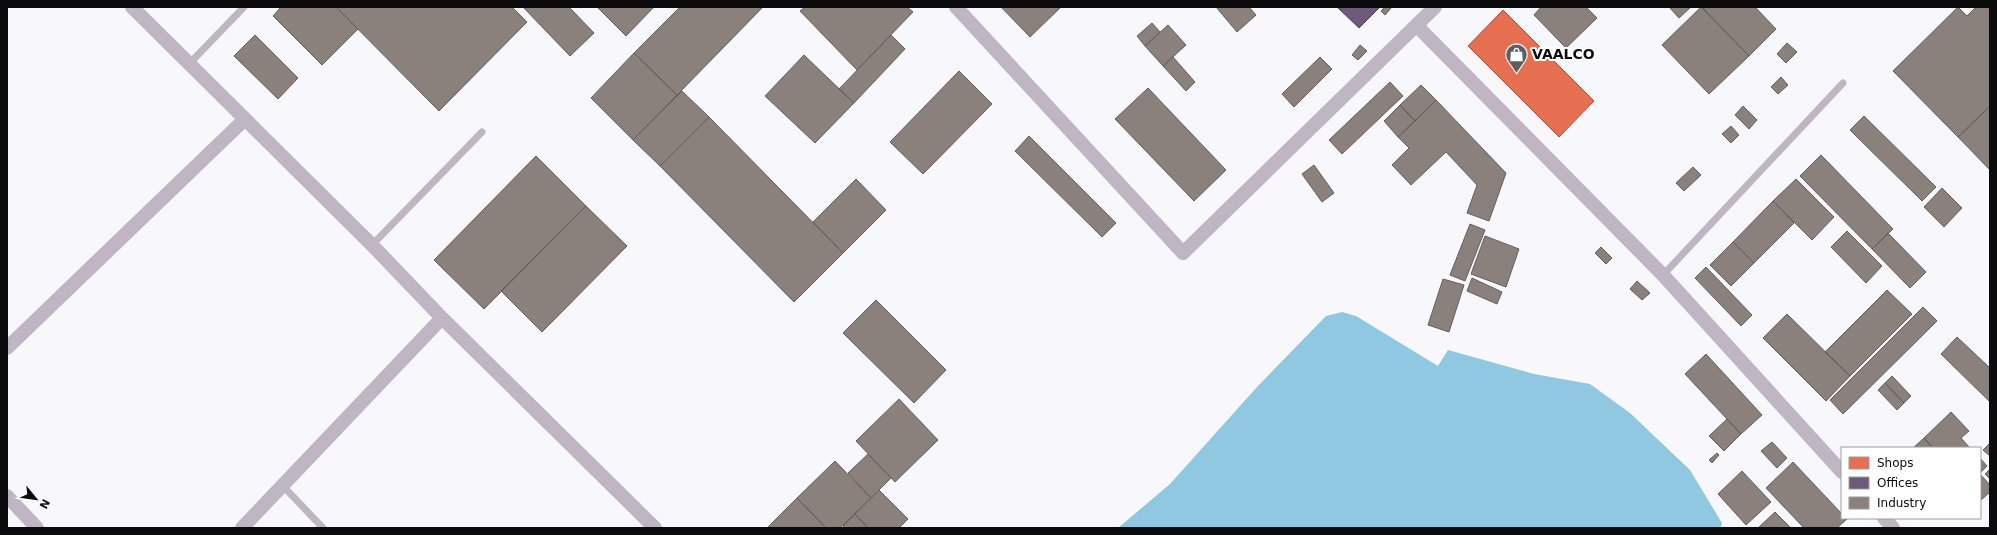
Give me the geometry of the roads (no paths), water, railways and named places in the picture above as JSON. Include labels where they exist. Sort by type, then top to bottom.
[{"type":"street","points":[[132,7],[372,245],[442,318],[655,528]]},
{"type":"street","points":[[956,7],[1183,253],[1436,7]]},
{"type":"street","points":[[1417,26],[1663,275],[1841,471]]},
{"type":"street","points":[[7,348],[245,119]]},
{"type":"street","points":[[242,528],[442,318]]},
{"type":"street","points":[[7,496],[37,528]]},
{"type":"street","points":[[1885,519],[1893,528]]},
{"type":"lane","points":[[190,63],[244,7]]},
{"type":"lane","points":[[1663,275],[1843,83]]},
{"type":"lane","points":[[372,245],[482,132]]},
{"type":"lane","points":[[283,486],[323,528]]},
{"type":"water","points":[[1342,312],[1356,316],[1438,366],[1448,350],[1534,374],[1590,384],[1630,413],[1690,470],[1722,523],[1721,528],[1118,528],[1170,484],[1257,387],[1326,316]]},
{"type":"place","name":"VAALCO","points":[[1516,74]]}]
